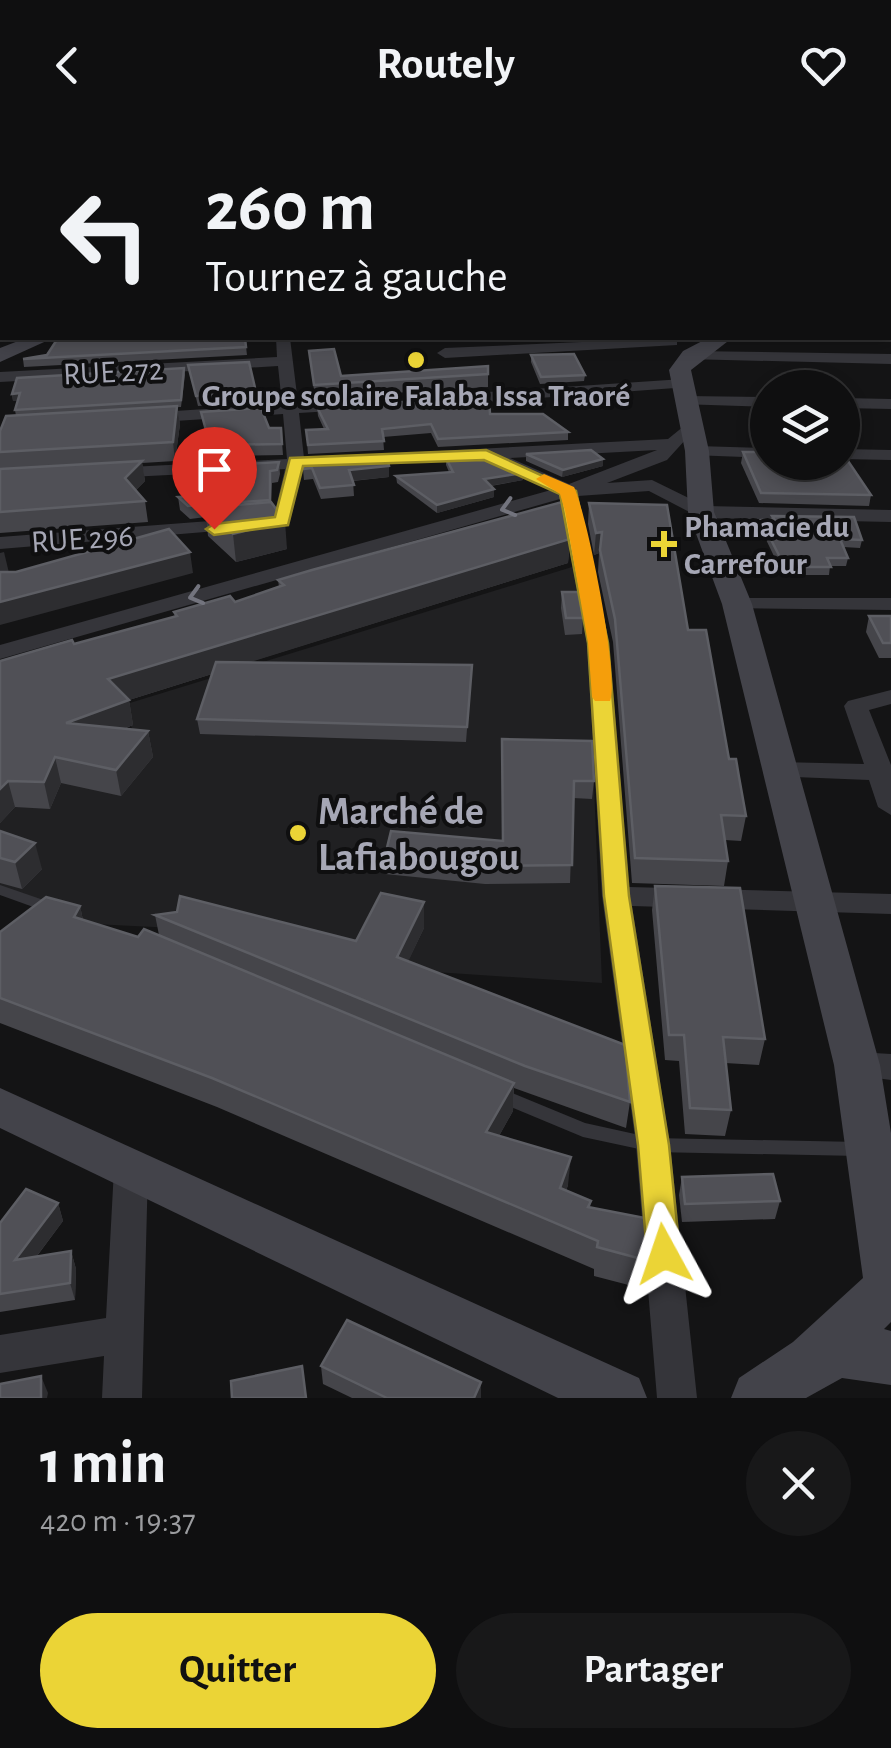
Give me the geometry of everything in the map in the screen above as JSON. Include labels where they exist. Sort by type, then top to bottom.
[{"type":"street","points":[[0,356],[38,340]]},
{"type":"street","points":[[283,340],[296,461]]},
{"type":"street","points":[[0,652],[568,491],[646,464],[682,390],[720,340]]},
{"type":"street","points":[[444,353],[520,372],[750,399]]},
{"type":"street","points":[[98,474],[296,461],[486,455],[682,390],[891,359]]},
{"type":"street","name":"RUE 272","points":[[0,377],[286,361]]},
{"type":"street","points":[[432,400],[520,372],[682,390],[750,440]]},
{"type":"street","points":[[682,390],[701,512],[737,604],[812,902],[874,1066],[871,1149],[890,1280],[778,1387]]},
{"type":"street","points":[[860,403],[891,404]]},
{"type":"street","points":[[117,420],[372,404]]},
{"type":"street","points":[[860,454],[891,455]]},
{"type":"street","points":[[486,455],[568,491],[652,485],[701,512],[891,516]]},
{"type":"street","name":"RUE 296","points":[[0,543],[186,532],[282,521],[296,461]]},
{"type":"street","points":[[568,491],[598,643],[616,896],[654,1145],[676,1398]]},
{"type":"street","points":[[120,557],[186,532]]},
{"type":"street","points":[[737,604],[891,604]]},
{"type":"street","points":[[891,697],[856,706],[885,772],[891,808]]},
{"type":"street","points":[[779,770],[885,772]]},
{"type":"street","points":[[616,896],[891,904]]},
{"type":"street","points":[[5,1112],[619,1398]]},
{"type":"street","points":[[122,1398],[131,1169]]},
{"type":"street","points":[[0,1354],[124,1334]]},
{"type":"street","points":[[778,1387],[838,1350],[868,1350],[891,1358]]},
{"type":"lane","points":[[0,890],[75,916]]},
{"type":"lane","points":[[474,1084],[583,1130],[654,1145],[871,1149]]},
{"type":"shaded area","name":"Marché de Lafiabougou","points":[[585,563],[602,983],[420,971],[299,934],[93,924],[0,894],[0,772],[133,730],[120,706]]},
{"type":"building","points":[[57,340],[245,340],[246,347],[23,359],[47,355]]},
{"type":"building","points":[[334,349],[341,376],[488,366],[488,374],[314,385],[309,351]]},
{"type":"building","points":[[574,354],[585,375],[541,377],[531,355]]},
{"type":"building","points":[[249,362],[256,392],[196,396],[188,365]]},
{"type":"building","points":[[184,368],[181,400],[15,410],[20,393],[12,394],[17,378]]},
{"type":"building","points":[[489,397],[490,414],[543,414],[568,432],[438,439],[431,424],[382,429],[384,441],[308,445],[306,430],[328,429],[317,407]]},
{"type":"building","points":[[177,406],[173,442],[0,452],[0,431],[6,416]]},
{"type":"building","points":[[261,408],[269,428],[281,428],[282,444],[210,445],[201,412]]},
{"type":"building","points":[[591,450],[603,459],[563,470],[526,454]]},
{"type":"building","points":[[487,455],[523,473],[484,479],[494,489],[437,505],[396,476],[453,472],[446,458]]},
{"type":"building","points":[[387,457],[389,466],[349,470],[354,485],[320,488],[312,468],[303,469],[305,462]]},
{"type":"building","points":[[142,461],[125,478],[145,501],[0,512],[0,469]]},
{"type":"building","points":[[279,462],[277,470],[270,471],[270,500],[188,506],[178,497],[223,494],[221,487],[227,487],[225,465]]},
{"type":"building","points":[[860,479],[871,495],[761,493],[755,480]]},
{"type":"building","points":[[271,502],[285,521],[233,534],[204,508]]},
{"type":"building","points":[[562,502],[570,539],[108,679],[129,700],[66,723],[148,731],[116,770],[55,757],[44,782],[8,781],[0,789],[0,661],[177,616],[174,612],[230,596],[235,602],[284,585],[278,580]]},
{"type":"building","points":[[589,503],[667,505],[688,630],[706,630],[729,759],[736,759],[746,816],[721,815],[728,861],[635,858],[615,619],[600,550],[602,532],[596,533]]},
{"type":"building","points":[[772,516],[854,517],[862,540],[840,539],[848,558],[827,558],[831,567],[785,567],[761,520],[774,519]]},
{"type":"building","points":[[169,529],[190,552],[0,602],[0,572],[16,572]]},
{"type":"building","points":[[562,592],[578,592],[583,618],[566,618]]},
{"type":"building","points":[[869,616],[891,616],[891,643],[883,643]]},
{"type":"building","points":[[216,662],[472,665],[467,727],[197,719]]},
{"type":"building","points":[[502,739],[592,741],[594,781],[574,781],[572,865],[486,866],[385,856],[391,831],[503,841]]},
{"type":"building","points":[[0,831],[35,843],[15,862],[0,858]]},
{"type":"building","points":[[655,886],[740,888],[765,1039],[723,1037],[731,1110],[690,1108],[684,1035],[669,1035]]},
{"type":"building","points":[[381,893],[424,902],[397,957],[625,1045],[630,1102],[525,1066],[155,915],[177,912],[180,896],[356,941]]},
{"type":"building","points":[[46,897],[80,906],[74,917],[138,937],[144,929],[514,1083],[486,1132],[571,1157],[560,1188],[591,1201],[588,1207],[645,1218],[649,1261],[597,1247],[598,1241],[212,1078],[0,998],[0,932]]},
{"type":"building","points":[[773,1174],[780,1201],[685,1204],[682,1177]]},
{"type":"building","points":[[26,1189],[58,1203],[15,1260],[71,1251],[70,1283],[0,1294],[0,1223]]},
{"type":"building","points":[[347,1320],[481,1382],[474,1398],[387,1398],[321,1366]]},
{"type":"building","points":[[302,1366],[306,1398],[232,1398],[231,1381]]},
{"type":"building","points":[[41,1376],[41,1398],[0,1398],[0,1384]]},
{"type":"slow traffic","points":[[544,479],[568,491],[574,511],[598,643],[602,697]]},
{"type":"place","name":"Groupe scolaire Falaba Issa Traoré","points":[[416,360]]},
{"type":"place","name":"Phamacie du Carrefour","points":[[664,544]]},
{"type":"place","name":"Marché de Lafiabougou","points":[[298,833]]},
{"type":"route","points":[[214,529],[282,521],[296,461],[486,455],[568,491],[598,643],[616,896],[654,1145],[664,1254]]}]
